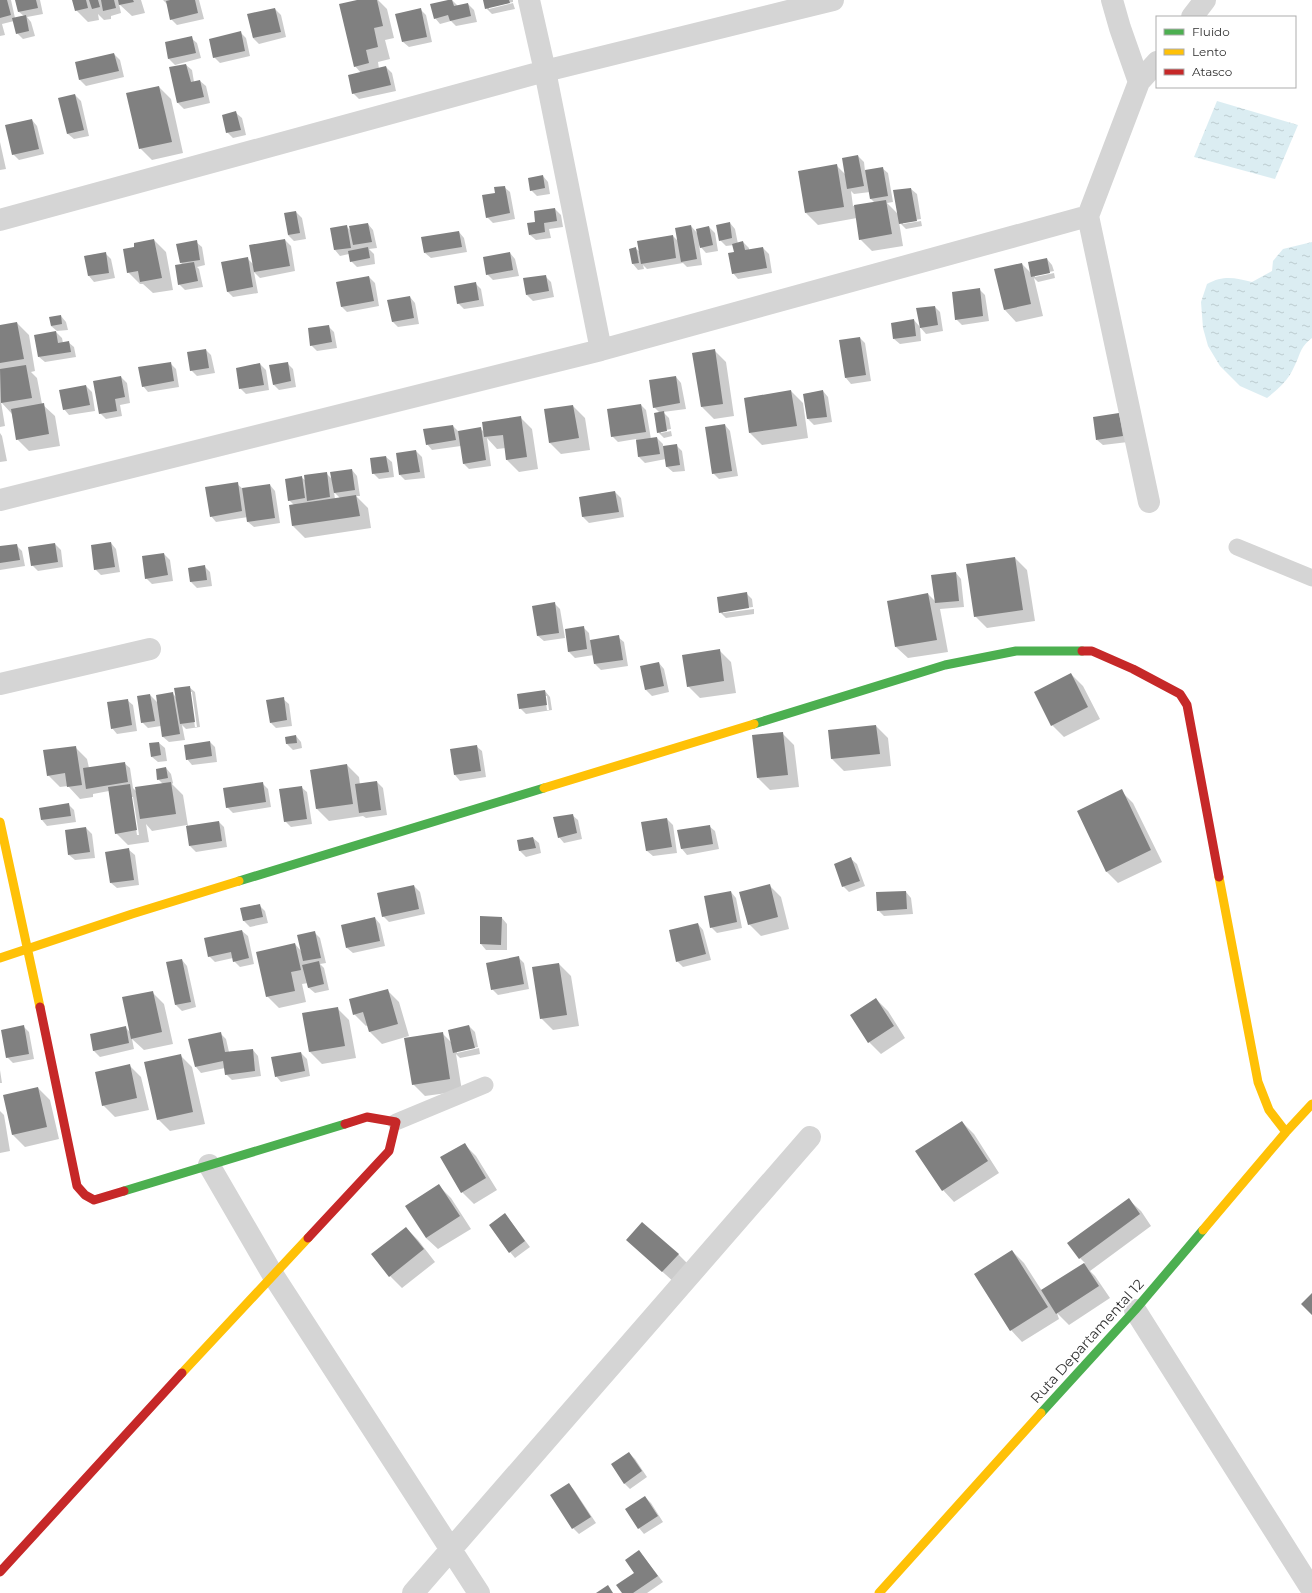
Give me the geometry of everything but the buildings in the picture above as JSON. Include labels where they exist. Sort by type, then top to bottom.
[{"type":"street","points":[[528,0],[546,71],[601,350]]},
{"type":"street","points":[[0,220],[546,71],[833,0]]},
{"type":"street","points":[[1112,0],[1138,82]]},
{"type":"street","points":[[1193,16],[1205,0]]},
{"type":"street","points":[[1149,502],[1088,216],[1138,82],[1156,63]]},
{"type":"street","points":[[0,500],[601,350],[1088,216]]},
{"type":"street","points":[[0,684],[150,649]]},
{"type":"street","points":[[0,958],[140,912],[945,665],[1016,651],[1050,650],[1092,652],[1132,669],[1180,694],[1187,705],[1258,1082],[1269,1110],[1286,1132]]},
{"type":"street","points":[[0,822],[77,1186],[85,1195],[94,1200],[367,1117],[396,1122],[388,1151],[126,1433],[0,1572]]},
{"type":"street","name":"Ruta Departamental 12","points":[[880,1593],[1135,1310],[1286,1132],[1312,1104]]},
{"type":"street","points":[[412,1593],[810,1137]]},
{"type":"street","points":[[209,1165],[273,1275],[479,1593]]},
{"type":"street","points":[[1135,1310],[1312,1590]]},
{"type":"lane","points":[[1237,547],[1312,578]]},
{"type":"lane","points":[[396,1122],[484,1085]]},
{"type":"water","points":[[1217,101],[1298,125],[1275,179],[1194,157]]},
{"type":"water","points":[[1312,242],[1312,338],[1302,348],[1292,372],[1286,381],[1267,398],[1240,386],[1220,366],[1208,346],[1203,328],[1201,302],[1207,284],[1224,278],[1252,282],[1272,271],[1273,261],[1283,249]]},
{"type":"traffic: fast","points":[[754,724],[945,665],[1016,651],[1082,651]]},
{"type":"traffic: fast","points":[[239,881],[544,788]]},
{"type":"traffic: fast","points":[[124,1191],[345,1124]]},
{"type":"traffic: fast","points":[[1041,1413],[1135,1310],[1203,1230]]},
{"type":"traffic: slow","points":[[544,788],[754,724]]},
{"type":"traffic: slow","points":[[0,822],[40,1007]]},
{"type":"traffic: slow","points":[[1219,877],[1258,1082],[1269,1110],[1286,1132]]},
{"type":"traffic: slow","points":[[0,958],[132,914],[239,881]]},
{"type":"traffic: slow","points":[[1203,1230],[1286,1132],[1312,1104]]},
{"type":"traffic: slow","points":[[182,1373],[308,1238]]},
{"type":"traffic: slow","points":[[879,1593],[1041,1413]]},
{"type":"traffic: jam","points":[[1082,651],[1092,651],[1133,669],[1180,694],[1187,705],[1219,877]]},
{"type":"traffic: jam","points":[[40,1007],[77,1186],[85,1195],[94,1200],[124,1191]]},
{"type":"traffic: jam","points":[[308,1238],[389,1151],[396,1122],[367,1117],[345,1124]]},
{"type":"traffic: jam","points":[[0,1572],[182,1373]]}]
